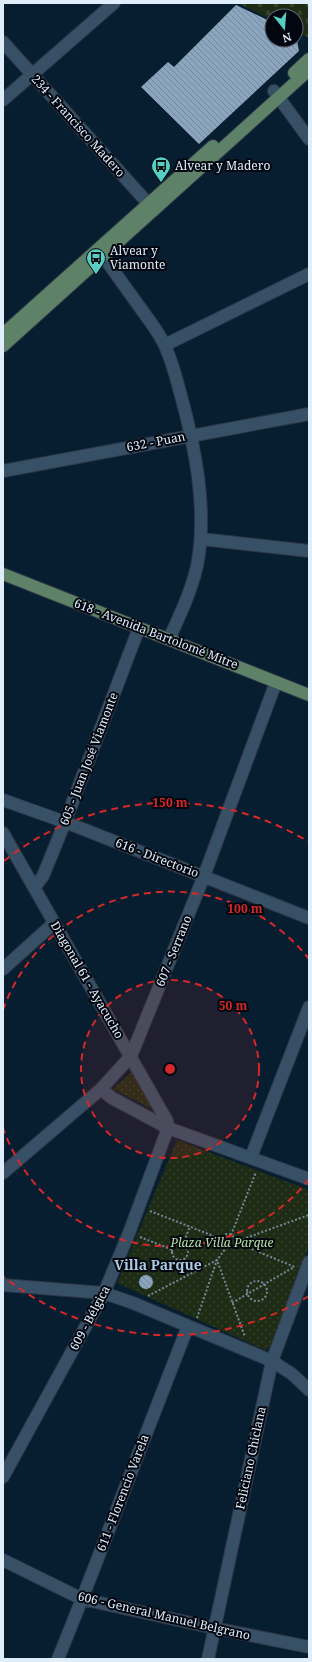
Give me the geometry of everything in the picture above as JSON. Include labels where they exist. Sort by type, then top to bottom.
[{"type":"main road","points":[[277,94],[309,59]]},
{"type":"main road","points":[[3,346],[101,252],[277,94],[309,70]]},
{"type":"main road","points":[[3,334],[101,252]]},
{"type":"main road","name":"618 - Avenida Bartolomé Mitre","points":[[3,574],[309,695]]},
{"type":"street","points":[[3,100],[114,3]]},
{"type":"street","name":"234 - Francisco Madero","points":[[3,42],[151,207]]},
{"type":"street","points":[[277,94],[309,139]]},
{"type":"street","points":[[101,252],[165,345],[173,366],[191,436],[198,482],[201,539],[197,566],[189,594],[169,639]]},
{"type":"street","points":[[165,345],[309,274]]},
{"type":"street","name":"632 - Puan","points":[[3,471],[309,414]]},
{"type":"street","points":[[201,539],[309,551]]},
{"type":"street","name":"605 - Juan José Viamonte","points":[[34,888],[43,876],[65,822],[139,628]]},
{"type":"street","name":"607 - Serrano","points":[[3,1173],[101,1089],[131,1056],[204,876],[276,682]]},
{"type":"street","name":"616 - Directorio","points":[[3,800],[65,822],[309,918]]},
{"type":"street","name":"Diagonal 61 - Ayacucho","points":[[3,833],[167,1120],[168,1128]]},
{"type":"street","points":[[3,969],[54,923]]},
{"type":"street","points":[[255,1159],[309,1007]]},
{"type":"street","points":[[101,1089],[112,1098],[168,1128],[309,1179]]},
{"type":"street","name":"609 - Bélgica","points":[[3,1477],[104,1293],[129,1233],[168,1128]]},
{"type":"street","name":"Feliciano Chiclana","points":[[208,1659],[272,1361],[303,1266]]},
{"type":"street","points":[[3,1285],[104,1293],[133,1303],[272,1361],[292,1374],[309,1390]]},
{"type":"street","name":"611 - Florencio Varela","points":[[58,1659],[191,1327]]},
{"type":"street","name":"606 - General Manuel Belgrano","points":[[3,1560],[82,1599],[309,1647]]},
{"type":"path","points":[[231,1234],[255,1159]]},
{"type":"path","points":[[138,1206],[221,1239]]},
{"type":"path","points":[[191,1327],[217,1260],[226,1248],[233,1246],[235,1242],[309,1215]]},
{"type":"path","points":[[183,1245],[190,1226]]},
{"type":"path","points":[[129,1233],[173,1250]]},
{"type":"path","points":[[221,1239],[227,1234],[231,1234]]},
{"type":"path","points":[[231,1234],[235,1238],[235,1242]]},
{"type":"path","points":[[221,1239],[221,1243],[226,1248]]},
{"type":"path","points":[[235,1242],[303,1266]]},
{"type":"path","points":[[173,1250],[178,1245],[183,1245]]},
{"type":"path","points":[[173,1250],[173,1255],[176,1259],[184,1259],[188,1253],[187,1248],[183,1245]]},
{"type":"path","points":[[133,1303],[217,1260]]},
{"type":"path","points":[[217,1260],[250,1351]]},
{"type":"path","points":[[232,1303],[303,1266]]},
{"type":"path","points":[[260,1281],[265,1285],[266,1294],[262,1299],[253,1299],[248,1295],[248,1286],[253,1282],[260,1281]]},
{"type":"green space","points":[[238,3],[309,3],[309,38],[304,36],[304,8],[264,8],[264,16]]},
{"type":"green space","points":[[133,1071],[156,1111],[113,1089]]},
{"type":"green space","name":"Plaza Villa Parque","points":[[177,1140],[309,1190],[309,1245],[274,1345],[265,1350],[117,1283]]},
{"type":"building","points":[[236,5],[264,18],[264,48],[298,48],[299,51],[199,144],[141,87],[168,62],[174,67]]},
{"type":"building","points":[[146,1275],[151,1277],[153,1282],[151,1287],[146,1289],[141,1287],[139,1282],[141,1277]]},
{"type":"place","name":"Alvear y Madero","points":[[161,183]]},
{"type":"place","name":"Alvear y Viamonte","points":[[96,275]]},
{"type":"district","name":"Villa Parque","points":[[158,1265]]}]
